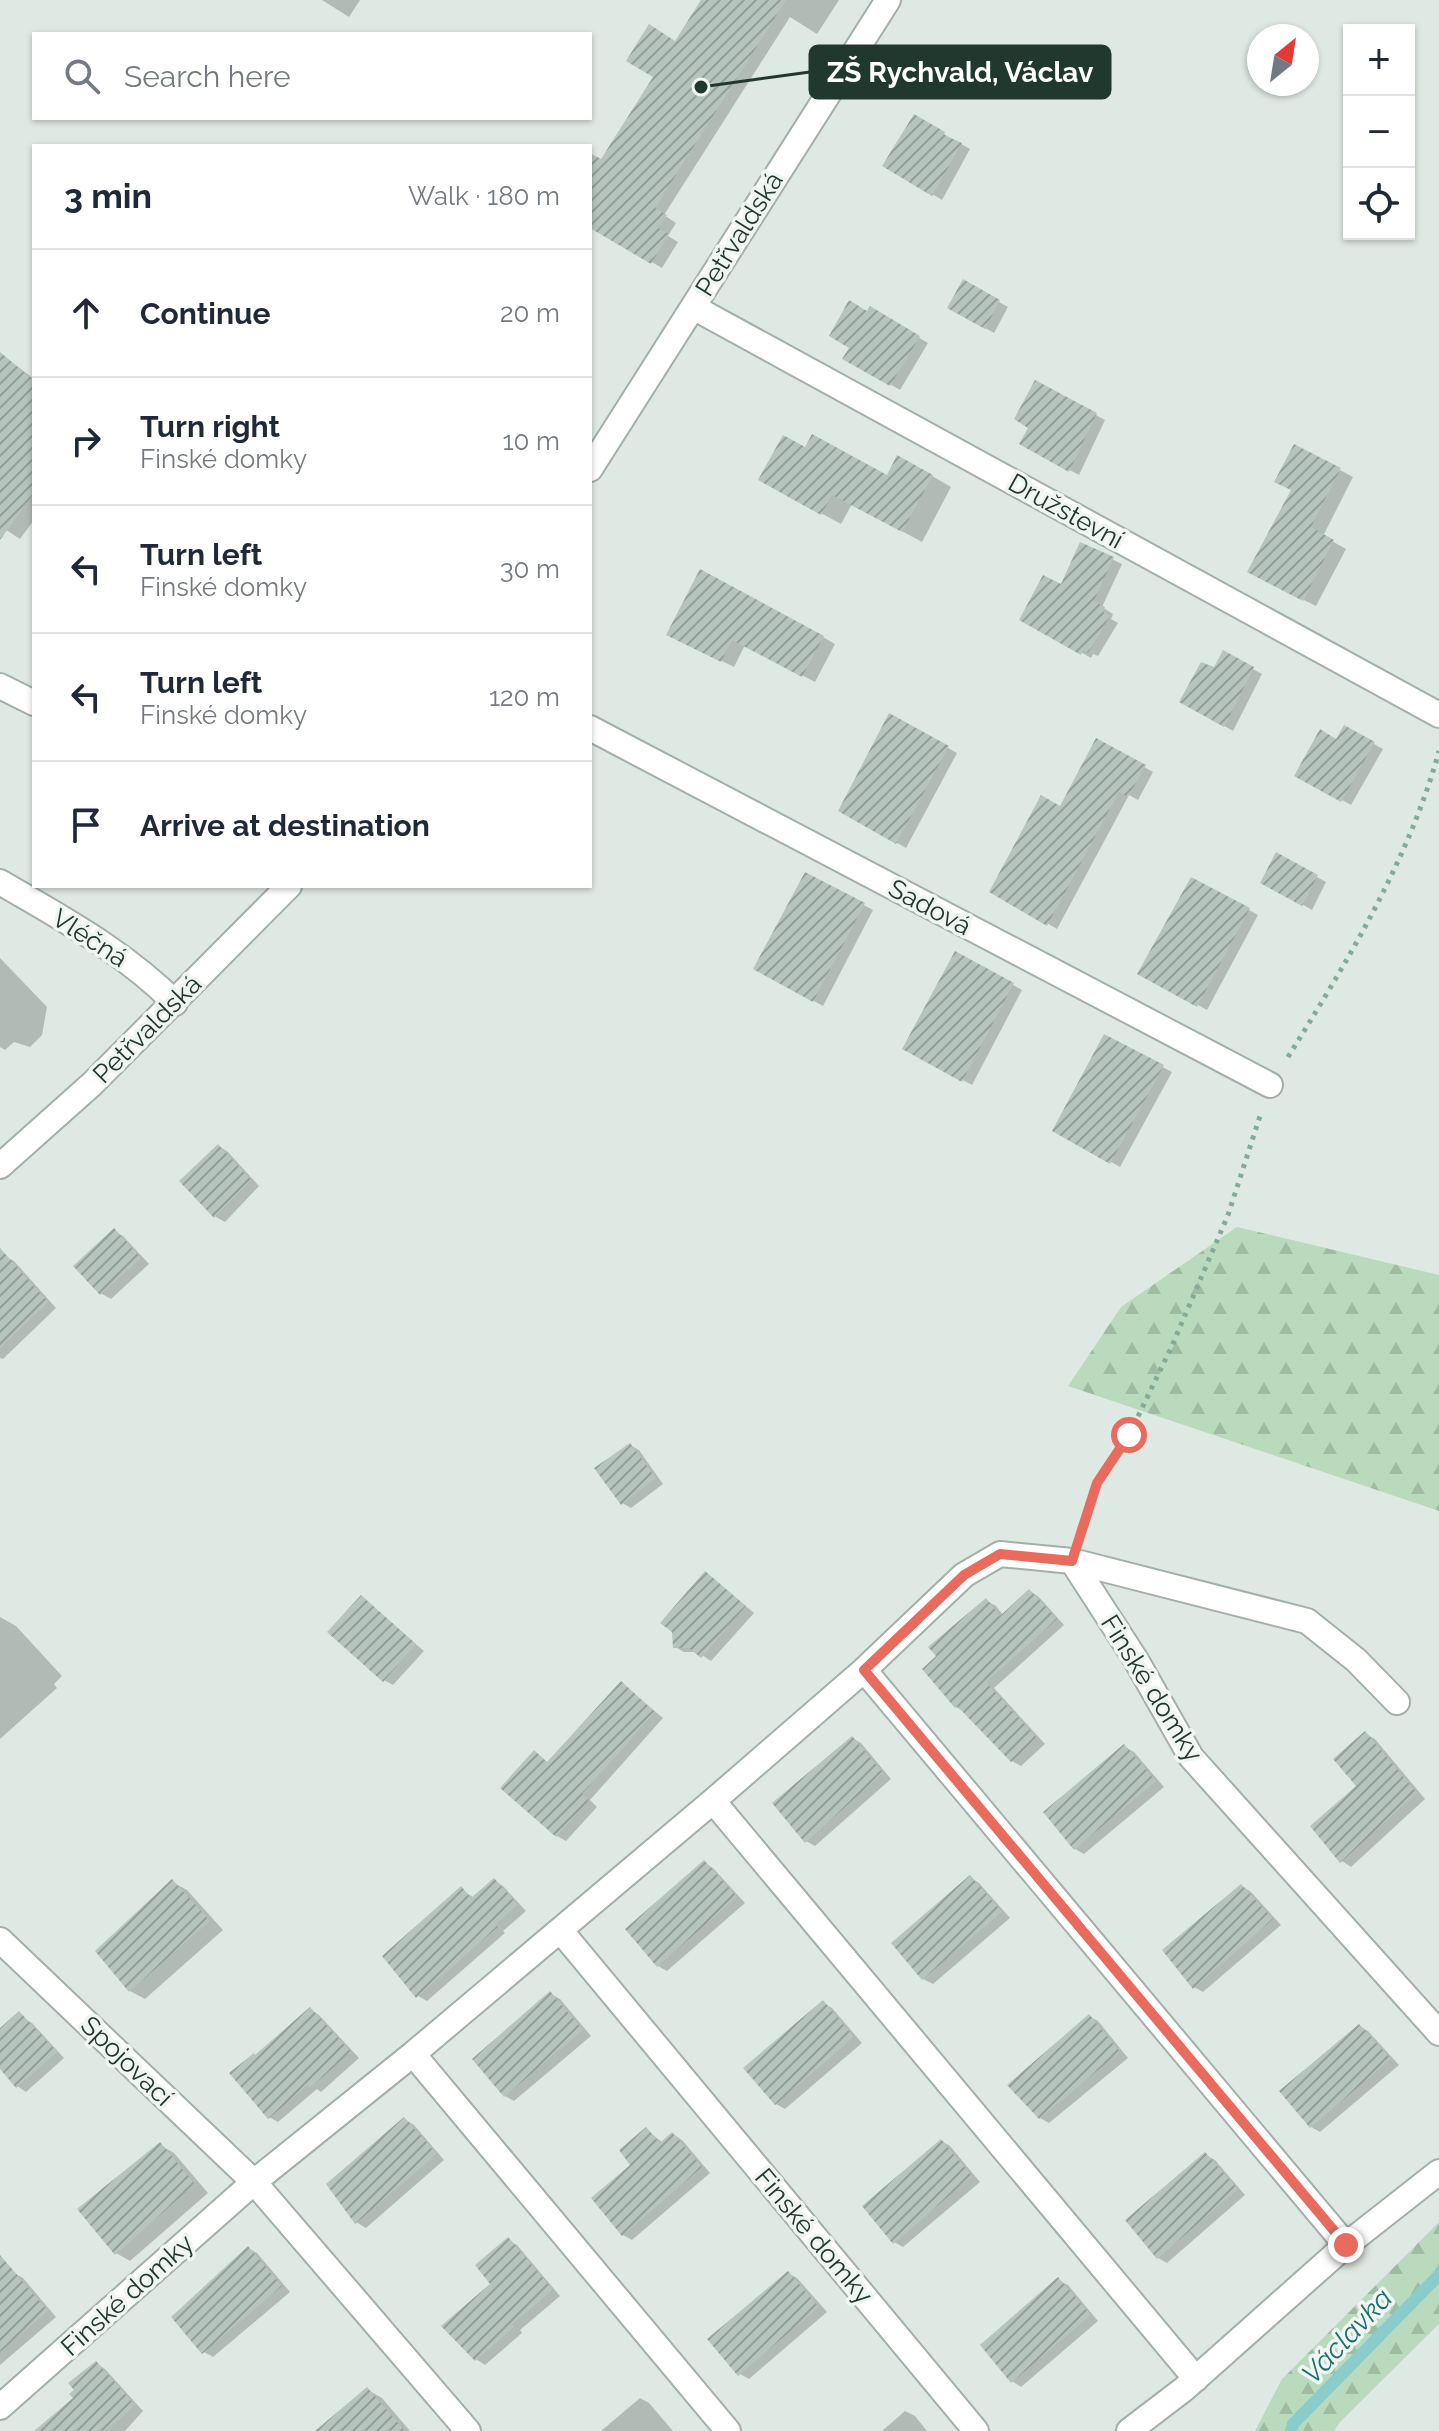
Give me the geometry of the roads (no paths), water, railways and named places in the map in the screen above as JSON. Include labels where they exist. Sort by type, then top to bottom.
[{"type":"street","name":"Petřvaldská","points":[[592,466],[888,0]]},
{"type":"street","name":"Družstevní","points":[[693,307],[1439,715]]},
{"type":"street","points":[[0,686],[32,702]]},
{"type":"street","name":"Sadová","points":[[592,729],[1270,1085]]},
{"type":"street","name":"Vléčná","points":[[0,882],[107,946],[157,984],[175,1003]]},
{"type":"street","name":"Petřvaldská","points":[[0,1166],[92,1084],[287,888]]},
{"type":"street","name":"Finské domky","points":[[0,2407],[254,2182],[413,2054],[713,1801],[864,1670],[964,1575],[1000,1554],[1072,1561],[1136,1660],[1191,1757],[1439,2033]]},
{"type":"street","points":[[1072,1561],[1307,1621],[1356,1660],[1397,1702]]},
{"type":"street","points":[[864,1670],[1346,2245]]},
{"type":"street","points":[[713,1801],[1196,2379]]},
{"type":"street","name":"Finské domky","points":[[560,1930],[976,2431]]},
{"type":"street","name":"Spojovací","points":[[0,1940],[254,2182]]},
{"type":"street","points":[[413,2054],[728,2431]]},
{"type":"street","points":[[1129,2431],[1196,2379],[1346,2245],[1439,2172]]},
{"type":"street","points":[[254,2182],[468,2431]]},
{"type":"waterway","name":"Václavka","points":[[1291,2431],[1293,2424],[1439,2275]]},
{"type":"place","name":"ZŠ Rychvald, Václav","points":[[701,87]]}]
